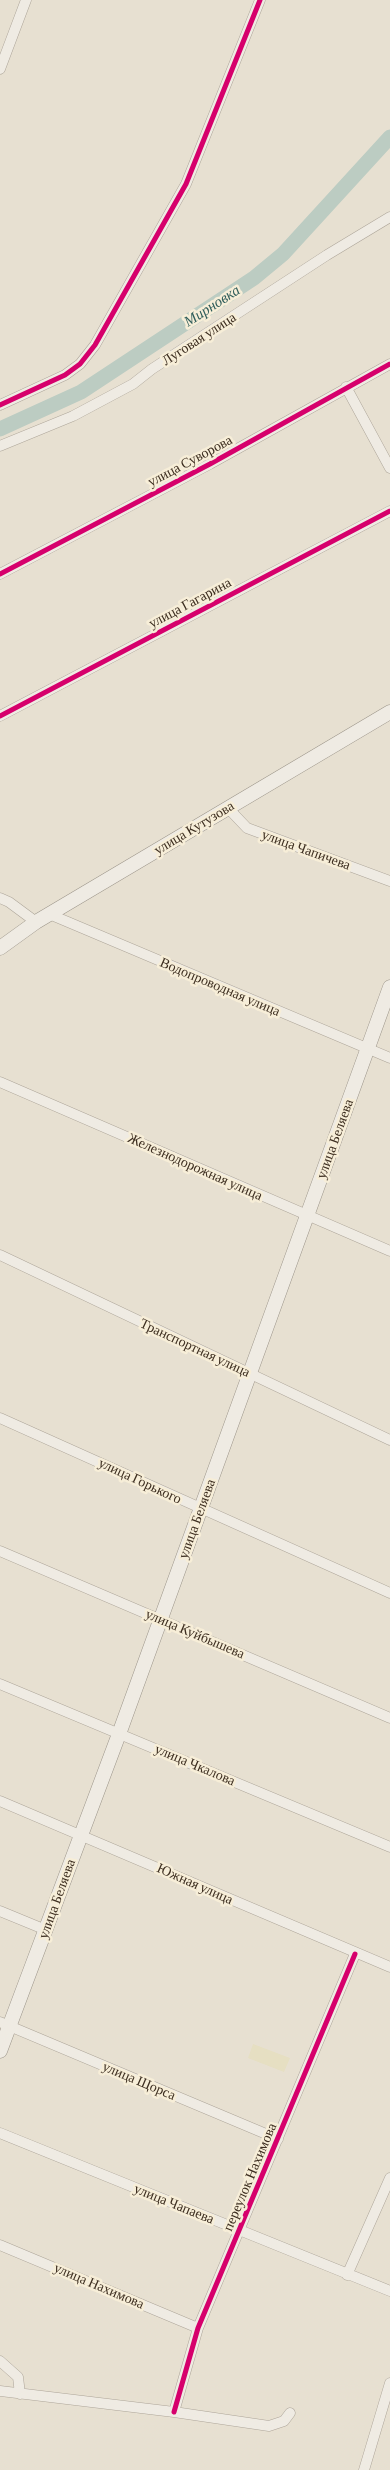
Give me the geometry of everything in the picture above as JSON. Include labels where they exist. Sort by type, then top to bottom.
[{"type":"main road","name":"улица Кутузова","points":[[0,948],[49,914],[390,712]]},
{"type":"main road","name":"улица Беляева","points":[[0,2050],[5,2025],[46,1930],[80,1834],[119,1734],[390,987]]},
{"type":"street","points":[[0,69],[26,0]]},
{"type":"street","points":[[0,405],[66,375],[80,364],[94,344],[186,184],[260,0]]},
{"type":"street","name":"Луговая улица","points":[[0,446],[73,416],[133,384],[152,369],[390,217]]},
{"type":"street","name":"улица Суворова","points":[[0,574],[210,464],[390,364]]},
{"type":"street","points":[[346,387],[390,468]]},
{"type":"street","name":"улица Гагарина","points":[[0,716],[390,511]]},
{"type":"street","name":"улица Чапичева","points":[[228,808],[247,828],[390,881]]},
{"type":"street","points":[[0,898],[9,902],[36,922]]},
{"type":"street","name":"Водопроводная улица","points":[[49,914],[390,1058]]},
{"type":"street","name":"Железнодорожная улица","points":[[0,1082],[390,1251]]},
{"type":"street","name":"Транспортная улица","points":[[0,1255],[390,1440]]},
{"type":"street","name":"улица Горького","points":[[0,1418],[390,1593]]},
{"type":"street","name":"улица Куйбышева","points":[[0,1551],[390,1718]]},
{"type":"street","name":"улица Чкалова","points":[[0,1684],[390,1847]]},
{"type":"street","name":"Южная улица","points":[[0,1800],[355,1954],[390,1967]]},
{"type":"street","points":[[0,1911],[46,1930]]},
{"type":"street","name":"переулок Нахимова","points":[[174,2412],[198,2328],[355,1954]]},
{"type":"street","name":"улица Щорса","points":[[5,2025],[278,2139]]},
{"type":"street","name":"улица Чапаева","points":[[0,2133],[390,2291]]},
{"type":"street","points":[[347,2275],[390,2178]]},
{"type":"street","name":"улица Нахимова","points":[[0,2245],[198,2328]]},
{"type":"street","points":[[0,2361],[18,2377],[20,2394]]},
{"type":"street","points":[[364,2470],[390,2383]]},
{"type":"street","points":[[0,2391],[174,2412],[269,2426],[284,2421],[290,2414]]},
{"type":"shaded area","points":[[253,2044],[290,2058],[284,2072],[248,2058]]},
{"type":"waterway","name":"Мирновка","points":[[0,429],[81,392],[254,278],[283,254],[390,137]]},
{"type":"cycle path","points":[[0,405],[65,375],[80,364],[95,345],[186,184],[260,0]]},
{"type":"cycle path","points":[[0,574],[210,464],[390,364]]},
{"type":"cycle path","points":[[0,716],[390,511]]},
{"type":"cycle path","points":[[174,2412],[198,2328],[355,1954]]}]
